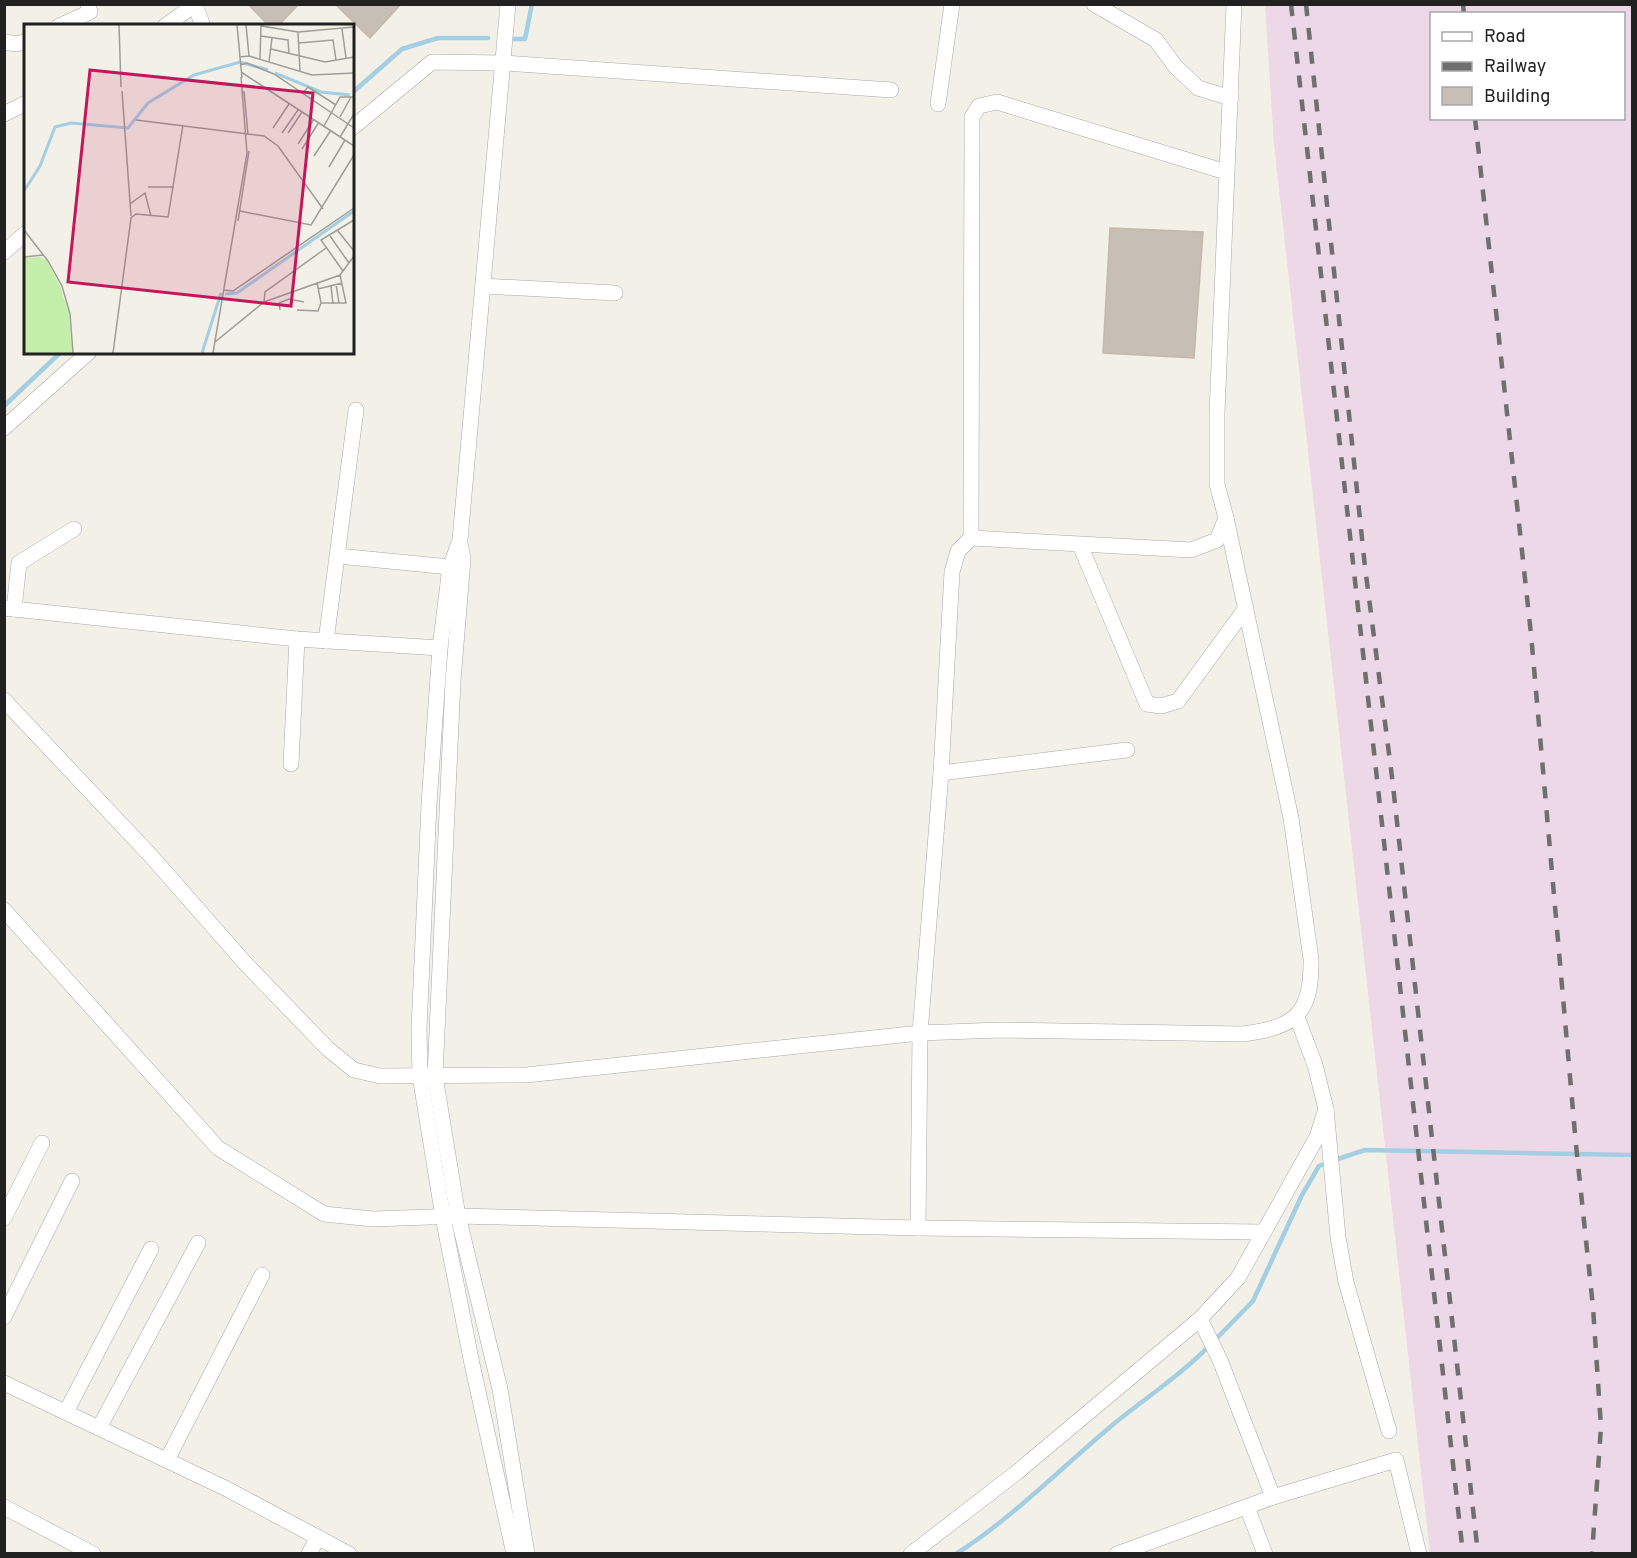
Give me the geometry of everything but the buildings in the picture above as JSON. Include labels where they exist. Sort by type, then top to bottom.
[{"type":"street","points":[[63,24],[90,12],[88,4]]},
{"type":"street","points":[[427,1076],[463,559],[460,540],[508,4]]},
{"type":"street","points":[[938,104],[952,4]]},
{"type":"street","points":[[1094,4],[1156,40],[1175,66],[1198,88],[1231,98]]},
{"type":"street","points":[[1234,4],[1216,413],[1217,484],[1291,818],[1311,959],[1309,987],[1297,1017],[1315,1065],[1326,1109],[1338,1237],[1346,1282],[1389,1431]]},
{"type":"street","points":[[168,24],[196,5],[202,24]]},
{"type":"street","points":[[354,126],[432,62],[503,63],[891,90]]},
{"type":"street","points":[[918,1228],[921,1033],[941,773],[952,572],[958,551],[971,538],[972,117],[979,106],[997,102],[1226,172]]},
{"type":"street","points":[[4,114],[24,104]]},
{"type":"street","points":[[4,252],[24,235]]},
{"type":"street","points":[[483,286],[615,293]]},
{"type":"street","points":[[4,428],[87,354]]},
{"type":"street","points":[[326,641],[356,410]]},
{"type":"street","points":[[971,538],[1191,550],[1217,540],[1226,518]]},
{"type":"street","points":[[74,529],[20,562],[9,609],[297,639],[440,648]]},
{"type":"street","points":[[460,540],[450,567],[440,648],[419,1029],[451,1216],[514,1554]]},
{"type":"street","points":[[1080,545],[1147,704],[1161,706],[1178,701],[1246,608]]},
{"type":"street","points":[[338,556],[450,567]]},
{"type":"street","points":[[291,764],[297,639]]},
{"type":"street","points":[[4,700],[151,856],[245,963],[328,1049],[354,1070],[380,1077],[526,1075],[921,1033],[1000,1030],[1243,1034],[1269,1030],[1297,1017]]},
{"type":"street","points":[[941,773],[1126,750]]},
{"type":"street","points":[[4,910],[218,1148],[324,1214],[373,1219],[451,1216],[918,1228],[1263,1232]]},
{"type":"street","points":[[911,1554],[1016,1473],[1202,1323],[1238,1278],[1317,1137],[1326,1109]]},
{"type":"street","points":[[4,1218],[42,1143]]},
{"type":"street","points":[[4,1317],[72,1181]]},
{"type":"street","points":[[451,1216],[500,1389],[527,1554]]},
{"type":"street","points":[[99,1428],[198,1243]]},
{"type":"street","points":[[66,1412],[151,1250]]},
{"type":"street","points":[[167,1460],[262,1275]]},
{"type":"street","points":[[1202,1323],[1220,1360],[1273,1497]]},
{"type":"street","points":[[4,1383],[167,1460],[349,1554]]},
{"type":"street","points":[[1117,1554],[1273,1497],[1396,1460],[1419,1554]]},
{"type":"street","points":[[1247,1507],[1265,1554]]},
{"type":"street","points":[[4,1508],[83,1551]]},
{"type":"street","points":[[309,1554],[318,1537]]},
{"type":"shaded area","points":[[1265,5],[1632,5],[1632,1553],[1430,1553],[1274,144]]},
{"type":"waterway","points":[[514,39],[525,39],[532,4]]},
{"type":"waterway","points":[[354,91],[402,49],[438,38],[488,38]]},
{"type":"waterway","points":[[4,406],[59,354]]},
{"type":"waterway","points":[[1335,1160],[1365,1150],[1632,1155]]},
{"type":"waterway","points":[[1215,1340],[1253,1301],[1302,1195],[1319,1166],[1327,1163]]},
{"type":"waterway","points":[[956,1554],[1016,1509],[1109,1428],[1209,1346]]},
{"type":"railway","points":[[1291,4],[1463,1554]]},
{"type":"railway","points":[[1306,4],[1365,567],[1392,777],[1478,1554]]},
{"type":"railway","points":[[1463,4],[1464,12]]},
{"type":"railway","points":[[1475,120],[1531,634],[1576,1145],[1593,1307],[1601,1427],[1592,1554]]}]
